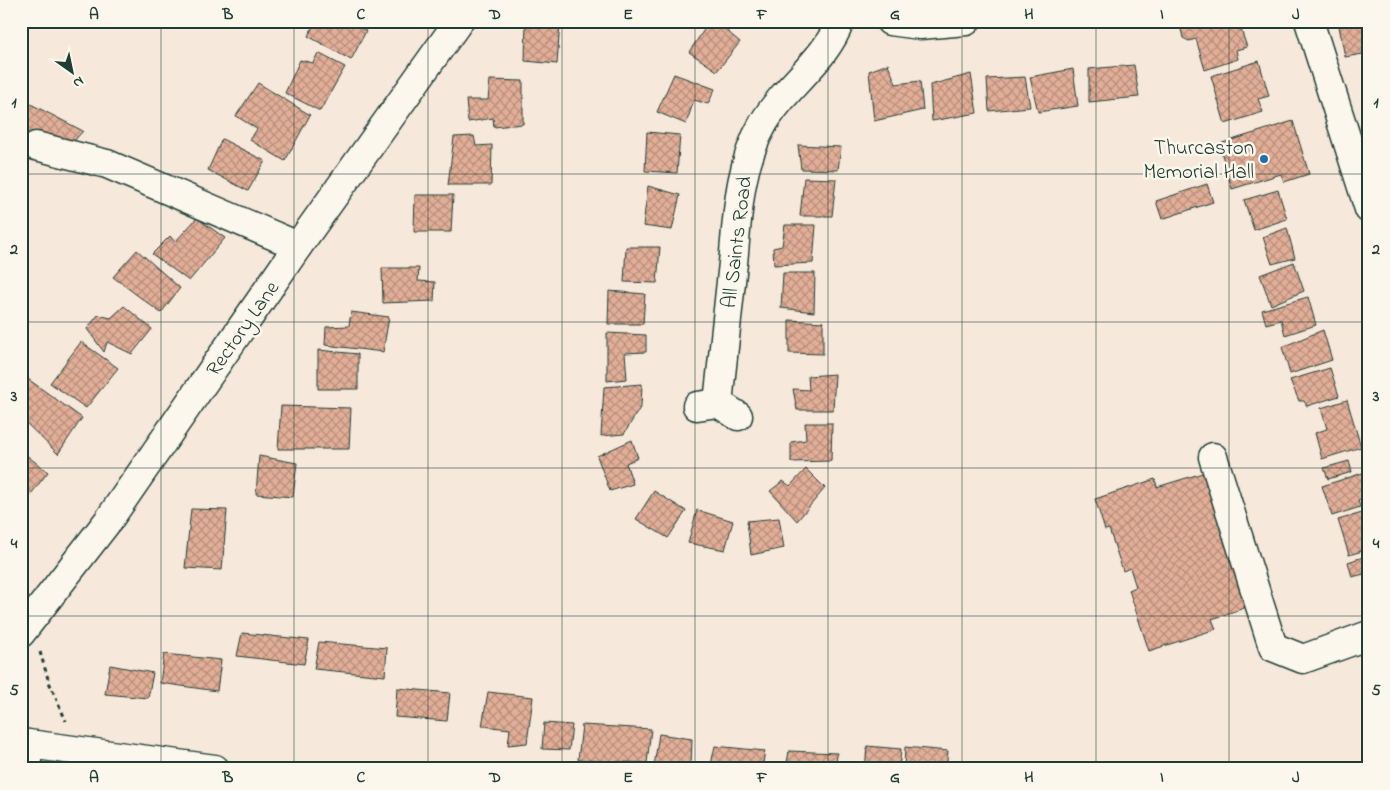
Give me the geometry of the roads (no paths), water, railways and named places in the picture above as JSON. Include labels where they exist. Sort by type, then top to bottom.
[{"type":"street","name":"Rectory Lane","points":[[27,626],[108,521],[298,246],[460,21]]},
{"type":"street","name":"All Saints Road","points":[[717,409],[739,196],[746,160],[763,123],[786,92],[820,54],[837,30],[840,21]]},
{"type":"street","points":[[890,21],[920,25],[966,21]]},
{"type":"street","points":[[1309,21],[1369,209]]},
{"type":"street","points":[[36,146],[107,164],[298,246]]},
{"type":"street","points":[[1213,457],[1273,647],[1303,659],[1369,635]]},
{"type":"street","points":[[25,752],[80,751],[215,769]]},
{"type":"place","name":"Thurcaston Memorial Hall","points":[[1264,159]]}]
